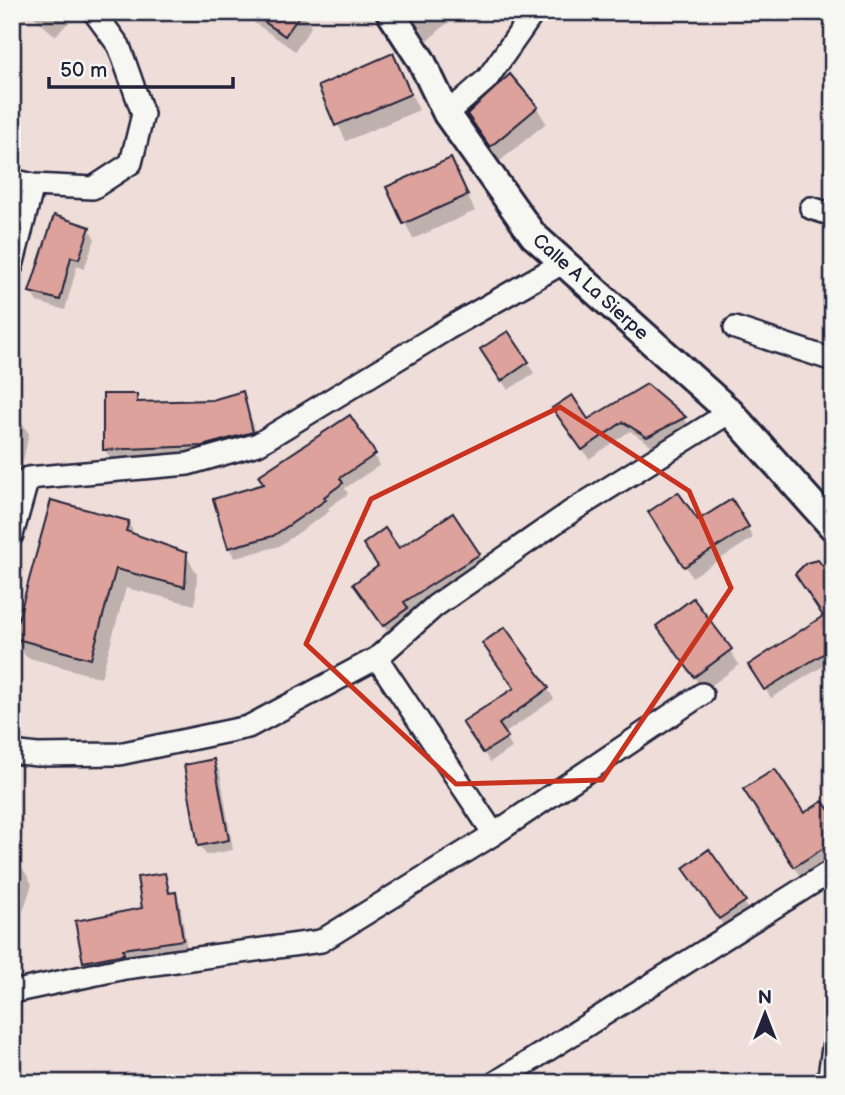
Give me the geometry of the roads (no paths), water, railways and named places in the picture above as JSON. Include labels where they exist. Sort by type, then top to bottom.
[{"type":"street","points":[[12,180],[33,185],[93,188],[131,163],[143,114],[120,46],[94,12]]},
{"type":"street","name":"Calle A La Sierpe","points":[[390,12],[421,60],[447,114],[533,235],[561,264],[730,412],[833,527]]},
{"type":"street","points":[[447,114],[487,79],[534,12]]},
{"type":"street","points":[[12,265],[33,185]]},
{"type":"street","points":[[811,208],[833,215]]},
{"type":"street","points":[[12,535],[28,478],[188,464],[258,444],[447,329],[561,264]]},
{"type":"street","points":[[735,328],[833,360]]},
{"type":"street","points":[[12,752],[37,755],[120,754],[248,727],[377,658],[435,606],[572,511],[730,412]]},
{"type":"street","points":[[377,658],[494,834]]},
{"type":"street","points":[[12,992],[125,968],[321,941],[494,834],[702,694]]},
{"type":"street","points":[[495,1083],[833,870]]},
{"type":"street","points":[[828,1083],[833,1048]]}]
